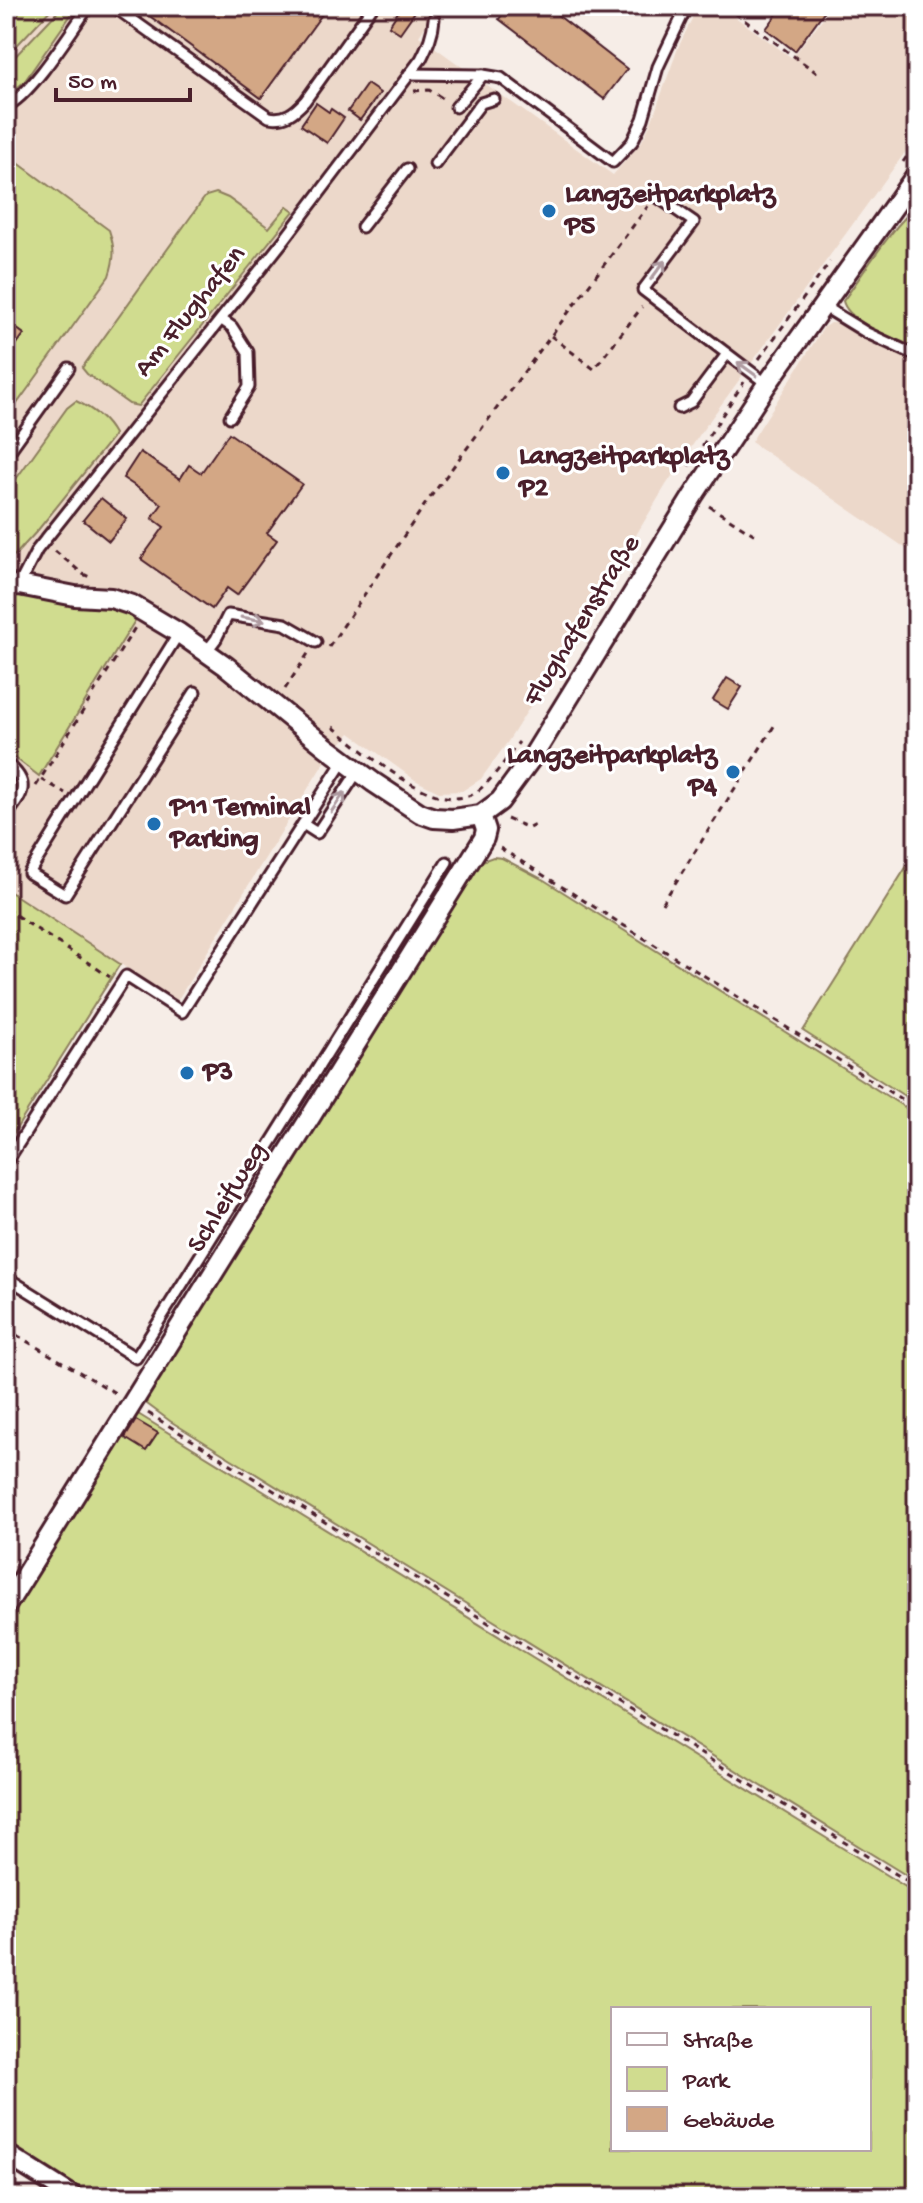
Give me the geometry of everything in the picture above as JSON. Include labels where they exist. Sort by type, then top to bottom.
[{"type":"street","name":"Flughafenstraße","points":[[481,815],[500,801],[533,756],[693,496],[767,384],[916,177]]},
{"type":"street","name":"Am Flughafen","points":[[12,586],[132,605],[206,652],[351,766],[420,813],[434,818],[453,819],[481,815]]},
{"type":"street","points":[[481,815],[486,830],[484,838]]},
{"type":"street","name":"Schleifweg","points":[[6,1606],[484,838]]},
{"type":"street","points":[[6,2154],[74,2197]]},
{"type":"lane","points":[[6,106],[28,90],[89,6]]},
{"type":"lane","points":[[113,6],[269,117],[279,119],[295,111],[305,101],[373,6]]},
{"type":"lane","points":[[409,74],[501,78],[613,162],[632,142],[643,119],[658,67],[687,6]]},
{"type":"lane","name":"Am Flughafen","points":[[12,586],[37,550],[222,320],[409,74],[429,45],[434,19]]},
{"type":"lane","points":[[452,104],[483,75]]},
{"type":"lane","points":[[435,164],[481,103],[494,99]]},
{"type":"lane","points":[[362,227],[407,169]]},
{"type":"lane","points":[[656,196],[694,222],[643,290],[767,384]]},
{"type":"lane","points":[[823,306],[867,333],[917,356]]},
{"type":"lane","points":[[222,320],[232,327],[248,352],[249,387],[230,417]]},
{"type":"lane","points":[[679,408],[691,402],[727,354]]},
{"type":"lane","points":[[6,456],[69,368]]},
{"type":"lane","points":[[206,652],[228,615],[285,624],[316,642]]},
{"type":"lane","points":[[179,633],[29,873],[65,895],[195,692]]},
{"type":"lane","points":[[6,763],[19,773],[22,780],[20,797],[6,816]]},
{"type":"lane","points":[[6,1163],[126,976],[182,1012],[303,824],[351,766]]},
{"type":"lane","points":[[303,824],[317,833],[351,766]]},
{"type":"lane","points":[[6,1277],[136,1358],[447,862]]},
{"type":"path","points":[[725,6],[779,42],[817,73]]},
{"type":"path","points":[[411,92],[429,90],[452,104]]},
{"type":"path","points":[[327,650],[426,503],[656,196]]},
{"type":"path","points":[[551,336],[594,369],[650,296]]},
{"type":"path","points":[[709,506],[755,535]]},
{"type":"path","points":[[50,547],[95,580]]},
{"type":"path","points":[[75,799],[41,779],[140,619]]},
{"type":"path","points":[[275,704],[316,642]]},
{"type":"path","points":[[662,904],[776,723]]},
{"type":"path","points":[[334,728],[414,785],[436,796],[452,799],[469,796],[482,788],[519,742]]},
{"type":"path","points":[[501,823],[508,818],[529,828],[539,823]]},
{"type":"path","points":[[484,838],[917,1109]]},
{"type":"path","points":[[6,909],[121,984]]},
{"type":"path","points":[[6,1329],[132,1403],[917,1887]]},
{"type":"shaded area","points":[[6,6],[439,6],[419,36],[613,175],[641,143],[698,6],[720,6],[792,58],[832,6],[917,6],[917,136],[702,431],[509,740],[481,779],[462,791],[439,792],[415,780],[350,733],[322,766],[177,1001],[6,889]]},
{"type":"shaded area","points":[[836,323],[917,362],[917,556],[751,442],[824,327]]},
{"type":"green space","points":[[6,6],[54,6],[6,57]]},
{"type":"green space","points":[[63,6],[73,12],[24,82],[6,97],[6,66]]},
{"type":"green space","points":[[6,154],[109,230],[114,253],[109,276],[6,419],[6,359],[24,334],[6,321]]},
{"type":"green space","points":[[216,193],[228,198],[269,228],[287,206],[294,211],[138,406],[129,404],[82,368],[202,201]]},
{"type":"green space","points":[[917,208],[917,348],[863,323],[847,309],[843,301],[889,236]]},
{"type":"green space","points":[[76,401],[98,414],[114,434],[38,530],[6,562],[6,493],[67,408]]},
{"type":"green space","points":[[6,596],[114,608],[130,613],[136,619],[39,776],[6,751]]},
{"type":"green space","points":[[917,850],[917,1104],[803,1031]]},
{"type":"green space","points":[[502,858],[544,880],[917,1115],[917,1882],[147,1404],[146,1395],[472,874],[482,861]]},
{"type":"green space","points":[[6,889],[120,964],[6,1145]]},
{"type":"green space","points":[[138,1414],[917,1894],[917,2197],[88,2197],[6,2145],[6,1617],[133,1415]]},
{"type":"building","points":[[136,6],[328,6],[261,98]]},
{"type":"building","points":[[402,6],[419,6],[400,33],[389,26]]},
{"type":"building","points":[[509,6],[546,6],[627,69],[604,99],[499,19]]},
{"type":"building","points":[[783,6],[828,6],[795,51],[766,29]]},
{"type":"building","points":[[367,84],[380,93],[360,120],[348,111]]},
{"type":"building","points":[[316,103],[344,118],[327,143],[301,125]]},
{"type":"building","points":[[6,321],[24,334],[6,359]]},
{"type":"building","points":[[229,433],[302,484],[267,533],[277,540],[237,595],[227,588],[212,609],[141,559],[164,527],[152,518],[162,504],[123,478],[140,452],[180,479],[189,465],[201,473]]},
{"type":"building","points":[[101,498],[127,519],[109,541],[83,520]]},
{"type":"building","points":[[727,678],[742,687],[728,709],[713,700]]},
{"type":"building","points":[[136,1420],[158,1433],[146,1451],[125,1438]]},
{"type":"place","name":"Langzeitparkplatz P5","points":[[549,211]]},
{"type":"place","name":"Langzeitparkplatz P2","points":[[503,473]]},
{"type":"place","name":"Langzeitparkplatz P4","points":[[733,772]]},
{"type":"place","name":"P11 Terminal Parking","points":[[154,824]]},
{"type":"place","name":"P3","points":[[187,1073]]}]
